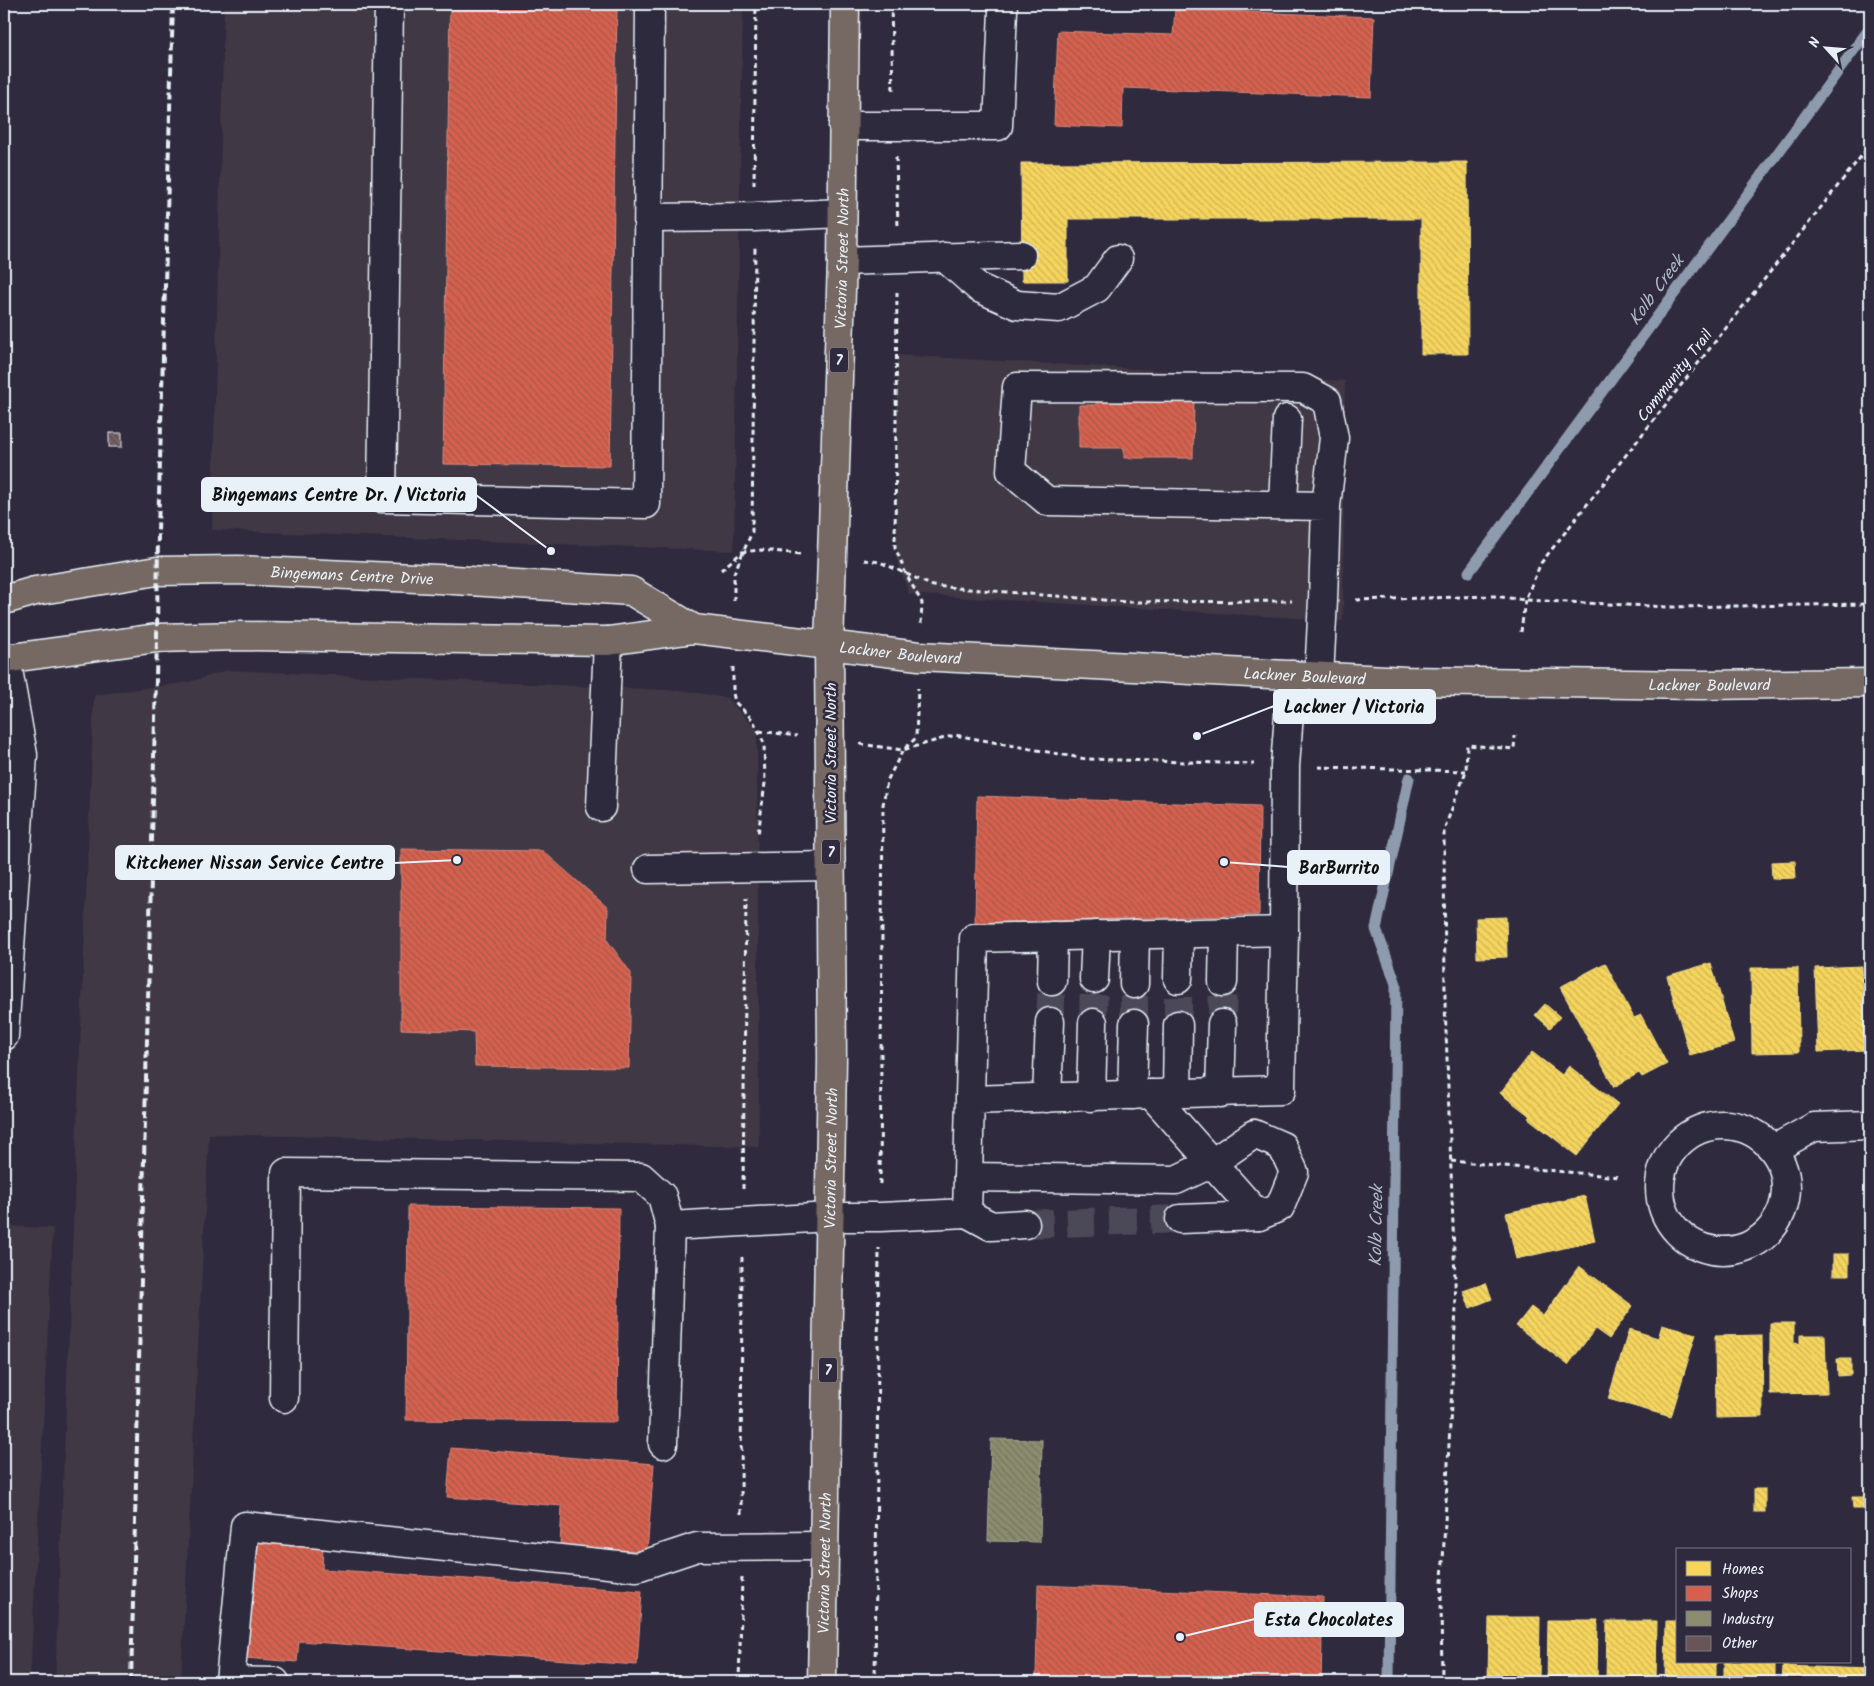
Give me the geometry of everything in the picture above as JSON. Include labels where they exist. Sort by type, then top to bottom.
[{"type":"main road","name":"Victoria Street North","points":[[822,1682],[832,1059],[829,645],[842,261],[845,4]]},
{"type":"main road","name":"Bingemans Centre Drive","points":[[4,600],[35,591],[157,571],[238,570],[631,592],[694,629]]},
{"type":"main road","name":"Bingemans Centre Drive","points":[[5,659],[157,638],[241,636],[608,641],[694,629],[829,645]]},
{"type":"main road","name":"Lackner Boulevard","points":[[829,645],[919,656],[1406,681],[1701,685],[1870,683]]},
{"type":"street","points":[[389,4],[382,498],[646,504],[650,4]]},
{"type":"street","points":[[843,126],[998,126],[1003,10]]},
{"type":"street","points":[[649,218],[755,217],[842,213]]},
{"type":"street","points":[[842,261],[1021,255]]},
{"type":"street","points":[[944,257],[979,288],[1017,305],[1059,308],[1097,288],[1118,259]]},
{"type":"street","points":[[1319,677],[1324,600],[1326,506],[1334,438],[1327,400],[1303,388],[1017,387],[1011,471],[1047,501],[1326,506]]},
{"type":"street","points":[[1283,504],[1287,418]]},
{"type":"street","points":[[602,808],[608,641]]},
{"type":"street","points":[[4,1036],[23,755],[5,659]]},
{"type":"street","points":[[970,1100],[1281,1090],[1285,766],[1292,675]]},
{"type":"street","points":[[648,869],[831,866]]},
{"type":"street","points":[[967,1213],[974,938],[1284,931]]},
{"type":"street","points":[[1223,982],[1224,932]]},
{"type":"street","points":[[1178,979],[1179,933]]},
{"type":"street","points":[[1134,984],[1135,934]]},
{"type":"street","points":[[1094,979],[1096,935]]},
{"type":"street","points":[[1052,981],[1053,936]]},
{"type":"street","points":[[1047,1098],[1050,1022]]},
{"type":"street","points":[[1091,1096],[1093,1023]]},
{"type":"street","points":[[1134,1024],[1153,1094],[1260,1216]]},
{"type":"street","points":[[1220,1093],[1222,1024]]},
{"type":"street","points":[[1153,1094],[1178,1025]]},
{"type":"street","points":[[1774,1149],[1814,1127],[1870,1125]]},
{"type":"street","points":[[1707,1126],[1744,1128],[1774,1149],[1786,1174],[1785,1202],[1774,1227],[1753,1245],[1726,1252],[1699,1247],[1676,1232],[1662,1208],[1660,1180],[1675,1146],[1707,1126]]},
{"type":"street","points":[[968,1178],[1176,1180],[1212,1163],[1254,1134],[1282,1146],[1294,1172],[1280,1207],[1260,1216],[1180,1219]]},
{"type":"street","points":[[284,1398],[286,1173],[641,1177],[662,1196],[670,1226],[663,1444]]},
{"type":"street","points":[[670,1226],[830,1217],[967,1213],[991,1226],[1025,1224]]},
{"type":"street","points":[[275,1682],[230,1680],[245,1526],[637,1566],[697,1547],[824,1546]]},
{"type":"path","points":[[754,192],[756,4]]},
{"type":"path","points":[[891,4],[893,93]]},
{"type":"path","name":"Community Trail","points":[[1521,632],[1524,600],[1541,563],[1870,145]]},
{"type":"path","points":[[897,164],[898,225]]},
{"type":"path","points":[[734,573],[752,532],[755,267]]},
{"type":"path","points":[[897,305],[895,547],[906,574],[922,603]]},
{"type":"path","points":[[721,570],[742,552],[761,550]]},
{"type":"path","points":[[880,562],[933,586],[1128,602],[1494,596],[1524,600],[1669,607],[1870,604]]},
{"type":"path","points":[[733,693],[735,702],[752,720],[764,743],[765,783]]},
{"type":"path","points":[[758,731],[768,732]]},
{"type":"path","points":[[896,750],[903,750],[955,734],[1086,759],[1466,771]]},
{"type":"path","points":[[1442,1682],[1440,1600],[1456,1308],[1445,1003],[1444,830],[1466,771],[1467,745],[1514,749],[1515,736]]},
{"type":"path","points":[[883,805],[887,780],[903,750],[916,738]]},
{"type":"path","points":[[1451,1160],[1620,1177]]},
{"type":"shaded area","points":[[224,4],[743,4],[734,551],[212,530]]},
{"type":"shaded area","points":[[897,355],[1345,381],[1343,621],[909,594],[897,560]]},
{"type":"shaded area","points":[[228,670],[687,691],[727,698],[757,730],[759,1147],[209,1134],[181,1682],[55,1682],[94,695],[189,682]]},
{"type":"shaded area","points":[[4,1226],[53,1228],[30,1682],[4,1682]]},
{"type":"building: Homes","points":[[1467,162],[1468,354],[1421,354],[1421,219],[1068,219],[1068,281],[1022,281],[1021,163]]},
{"type":"building: Homes","points":[[1795,861],[1796,878],[1772,879],[1771,862]]},
{"type":"building: Homes","points":[[1506,917],[1507,957],[1477,958],[1476,918]]},
{"type":"building: Homes","points":[[1605,963],[1634,1018],[1641,1015],[1667,1064],[1642,1077],[1639,1073],[1614,1087],[1560,987]]},
{"type":"building: Homes","points":[[1711,963],[1734,1043],[1690,1056],[1667,976]]},
{"type":"building: Homes","points":[[1862,966],[1865,1050],[1818,1052],[1815,968]]},
{"type":"building: Homes","points":[[1751,968],[1798,968],[1799,1052],[1752,1053]]},
{"type":"building: Homes","points":[[1545,1004],[1560,1017],[1550,1028],[1535,1015]]},
{"type":"building: Homes","points":[[1532,1052],[1562,1075],[1569,1066],[1618,1104],[1577,1156],[1528,1118],[1530,1116],[1500,1093]]},
{"type":"building: Homes","points":[[1585,1196],[1595,1241],[1516,1259],[1506,1213]]},
{"type":"building: Homes","points":[[1833,1254],[1849,1254],[1849,1275],[1833,1275]]},
{"type":"building: Homes","points":[[1579,1266],[1633,1306],[1609,1339],[1595,1329],[1568,1365],[1516,1326],[1531,1307],[1543,1316]]},
{"type":"building: Homes","points":[[1486,1283],[1492,1299],[1470,1308],[1463,1291]]},
{"type":"building: Homes","points":[[1770,1323],[1794,1323],[1794,1343],[1800,1344],[1800,1335],[1825,1335],[1827,1393],[1770,1394]]},
{"type":"building: Homes","points":[[1662,1325],[1696,1334],[1671,1417],[1608,1399],[1629,1329],[1658,1338]]},
{"type":"building: Homes","points":[[1762,1335],[1763,1417],[1716,1418],[1715,1336]]},
{"type":"building: Homes","points":[[1837,1359],[1851,1359],[1851,1375],[1838,1376]]},
{"type":"building: Homes","points":[[1754,1489],[1765,1489],[1765,1512],[1754,1512]]},
{"type":"building: Homes","points":[[1852,1497],[1864,1497],[1864,1509],[1853,1509]]},
{"type":"building: Homes","points":[[1489,1617],[1540,1617],[1539,1682],[1488,1682]]},
{"type":"building: Homes","points":[[1548,1620],[1598,1620],[1597,1682],[1547,1682]]},
{"type":"building: Homes","points":[[1607,1621],[1657,1621],[1656,1682],[1606,1682]]},
{"type":"building: Homes","points":[[1666,1621],[1676,1621],[1676,1664],[1716,1664],[1716,1682],[1665,1682]]},
{"type":"building: Homes","points":[[1724,1664],[1775,1664],[1775,1682],[1724,1682]]},
{"type":"building: Homes","points":[[1783,1666],[1870,1669],[1870,1682],[1782,1682]]},
{"type":"building: Shops","points":[[450,4],[617,4],[610,466],[443,464]]},
{"type":"building: Shops","points":[[1175,9],[1374,17],[1371,97],[1123,88],[1122,128],[1054,125],[1058,31],[1173,35]]},
{"type":"building: Shops","points":[[1096,396],[1194,397],[1193,458],[1124,458],[1124,448],[1079,448],[1079,405],[1096,405]]},
{"type":"building: Shops","points":[[977,796],[1260,806],[1259,915],[975,923]]},
{"type":"building: Shops","points":[[401,849],[543,851],[608,908],[607,940],[631,973],[629,1068],[475,1066],[474,1032],[401,1029]]},
{"type":"building: Shops","points":[[408,1206],[619,1208],[617,1422],[406,1420]]},
{"type":"building: Shops","points":[[451,1448],[654,1464],[647,1552],[560,1545],[562,1506],[447,1497]]},
{"type":"building: Shops","points":[[253,1541],[323,1546],[322,1569],[642,1591],[637,1665],[299,1641],[297,1662],[244,1658]]},
{"type":"building: Shops","points":[[1038,1585],[1323,1597],[1321,1682],[1158,1682],[1036,1677]]},
{"type":"building: Industry","points":[[991,1439],[1042,1440],[1040,1542],[988,1541]]},
{"type":"building: Other","points":[[109,433],[122,433],[122,447],[109,447]]},
{"type":"waterway","name":"Kolb Creek","points":[[1469,572],[1870,28]]},
{"type":"waterway","name":"Kolb Creek","points":[[1389,1682],[1396,984],[1376,929],[1409,778]]},
{"type":"tunnel","points":[[1093,1023],[1094,979]]},
{"type":"tunnel","points":[[1178,979],[1178,1025]]},
{"type":"tunnel","points":[[1050,1022],[1052,981]]},
{"type":"tunnel","points":[[1222,1024],[1223,982]]},
{"type":"tunnel","points":[[1134,984],[1134,1024]]},
{"type":"tunnel","points":[[1025,1224],[1180,1219]]},
{"type":"railway","points":[[131,1682],[157,638],[158,531],[173,4]]},
{"type":"place","name":"Bingemans Centre Dr. / Victoria","points":[[551,551]]},
{"type":"place","name":"Lackner / Victoria","points":[[1197,736]]},
{"type":"place","name":"Kitchener Nissan Service Centre","points":[[457,860]]},
{"type":"place","name":"BarBurrito","points":[[1224,862]]},
{"type":"place","name":"Esta Chocolates","points":[[1180,1637]]}]
